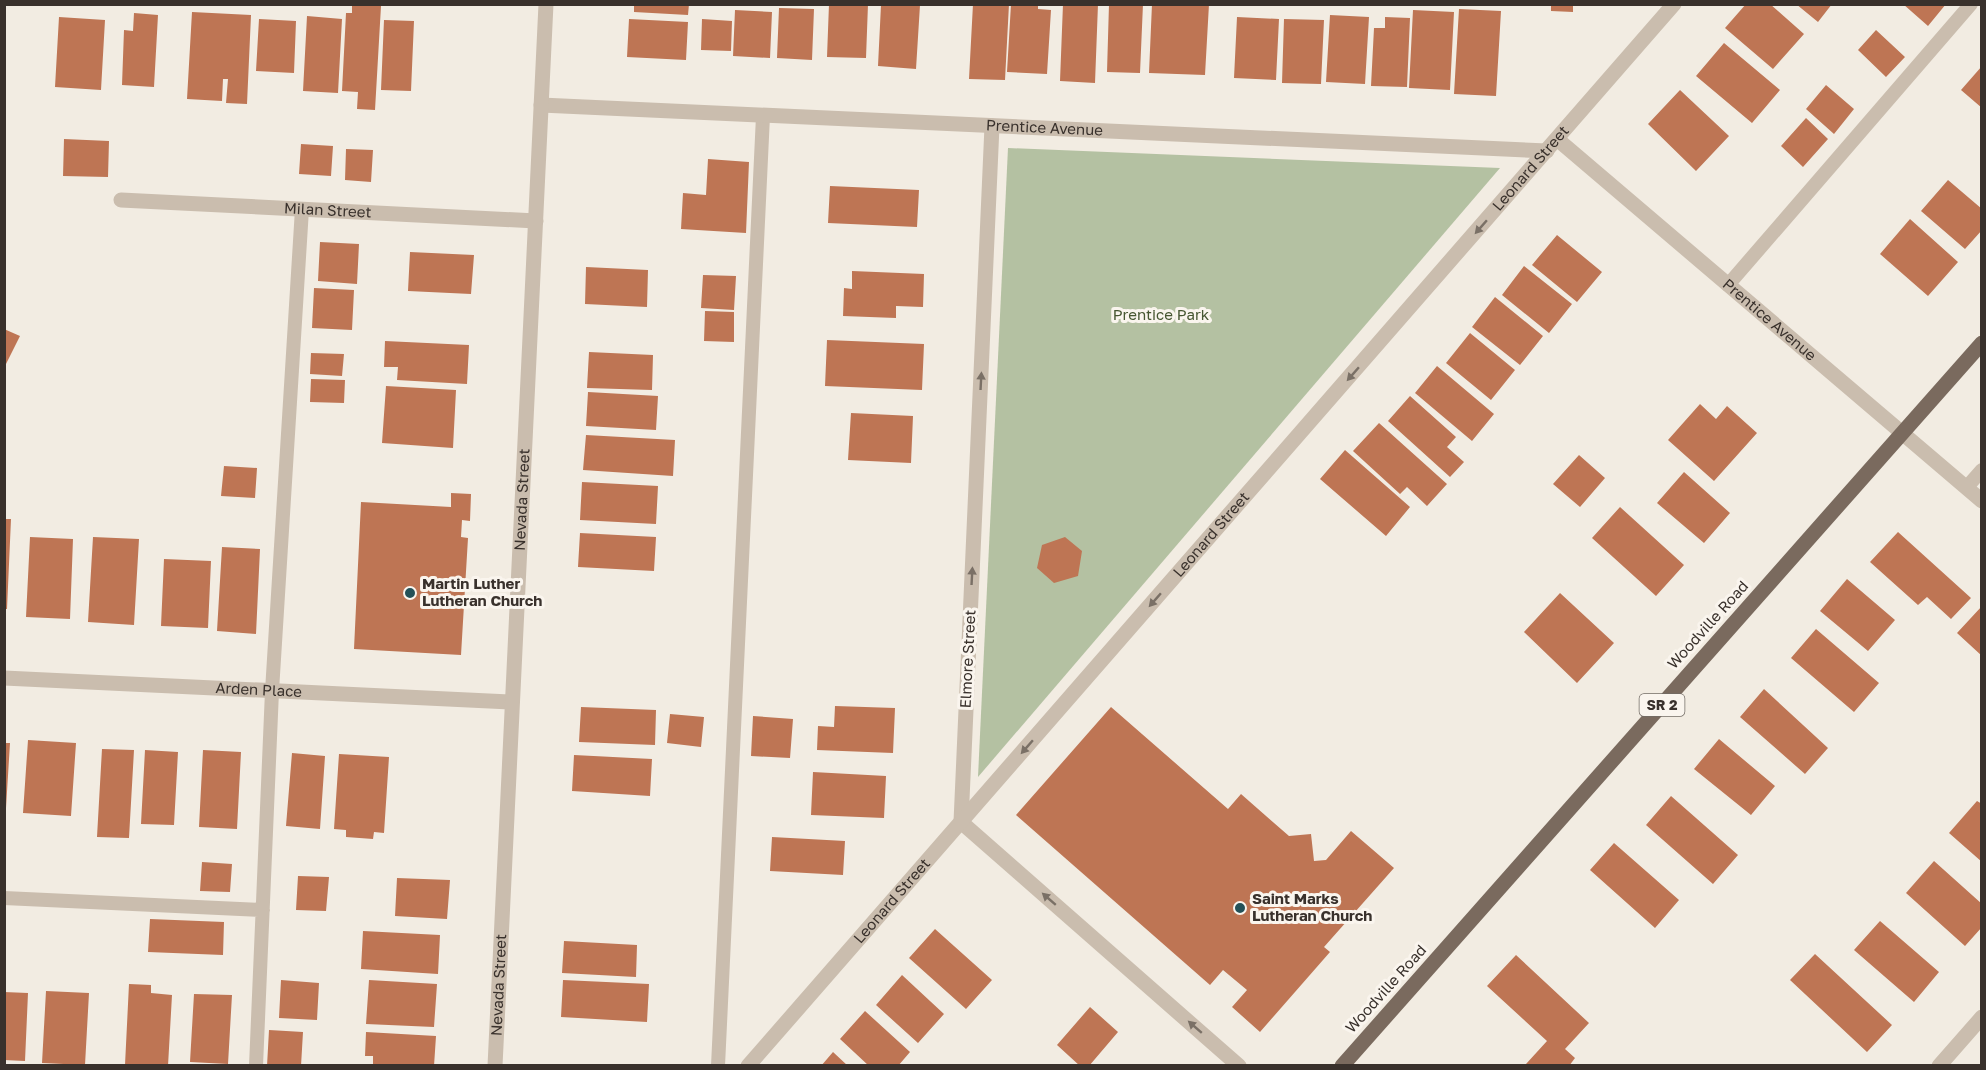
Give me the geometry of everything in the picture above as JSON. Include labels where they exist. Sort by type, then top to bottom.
[{"type":"main road","name":"Woodville Road","points":[[1342,1065],[1982,343]]},
{"type":"street","name":"Nevada Street","points":[[495,1065],[546,4]]},
{"type":"street","name":"Leonard Street","points":[[748,1065],[1674,4]]},
{"type":"street","name":"Prentice Avenue","points":[[541,105],[992,126],[1552,145],[1728,285],[1982,501]]},
{"type":"street","name":"Elmore Street","points":[[961,822],[992,126]]},
{"type":"street","name":"Milan Street","points":[[121,200],[536,220]]},
{"type":"street","name":"Arden Place","points":[[4,678],[512,702]]},
{"type":"street","points":[[961,822],[1239,1065]]},
{"type":"street","points":[[1939,1065],[1982,1017]]},
{"type":"lane","points":[[1728,285],[1971,4]]},
{"type":"lane","points":[[718,1065],[763,116]]},
{"type":"lane","points":[[256,1065],[272,691],[302,209]]},
{"type":"lane","points":[[1967,487],[1982,470]]},
{"type":"lane","points":[[4,898],[262,910]]},
{"type":"green space","name":"Prentice Park","points":[[1008,148],[1500,168],[978,777]]},
{"type":"building","points":[[352,4],[381,6],[375,110],[357,109],[358,92],[342,91],[346,13],[352,13]]},
{"type":"building","points":[[634,4],[689,4],[688,15],[634,12]]},
{"type":"building","points":[[829,4],[868,4],[866,58],[827,57]]},
{"type":"building","points":[[973,4],[1009,4],[1005,80],[969,79]]},
{"type":"building","points":[[1011,4],[1038,4],[1038,9],[1051,10],[1047,74],[1007,72]]},
{"type":"building","points":[[1063,4],[1098,4],[1095,83],[1060,81]]},
{"type":"building","points":[[1109,4],[1143,4],[1140,73],[1107,72]]},
{"type":"building","points":[[1152,4],[1209,4],[1205,75],[1149,73]]},
{"type":"building","points":[[1551,4],[1573,4],[1573,12],[1551,11]]},
{"type":"building","points":[[1746,4],[1770,4],[1804,34],[1773,69],[1725,28]]},
{"type":"building","points":[[1796,4],[1832,4],[1818,22]]},
{"type":"building","points":[[1903,4],[1946,4],[1928,26]]},
{"type":"building","points":[[881,5],[920,5],[916,69],[878,66]]},
{"type":"building","points":[[779,8],[814,9],[812,60],[777,58]]},
{"type":"building","points":[[1459,9],[1501,11],[1496,96],[1454,94]]},
{"type":"building","points":[[735,10],[772,12],[770,58],[733,56]]},
{"type":"building","points":[[1413,10],[1454,12],[1450,90],[1409,88]]},
{"type":"building","points":[[192,12],[251,15],[247,104],[226,103],[228,79],[223,79],[222,101],[187,99]]},
{"type":"building","points":[[134,13],[158,15],[154,87],[122,85],[124,30],[133,31]]},
{"type":"building","points":[[1330,15],[1369,17],[1365,84],[1326,82]]},
{"type":"building","points":[[307,16],[342,19],[338,93],[303,91]]},
{"type":"building","points":[[59,17],[105,20],[101,90],[55,87]]},
{"type":"building","points":[[1237,17],[1279,19],[1276,80],[1234,78]]},
{"type":"building","points":[[1385,17],[1410,18],[1407,87],[1371,86],[1374,28],[1385,28]]},
{"type":"building","points":[[259,19],[296,21],[294,73],[256,71]]},
{"type":"building","points":[[629,19],[688,22],[686,60],[627,57]]},
{"type":"building","points":[[702,19],[732,21],[731,51],[701,50]]},
{"type":"building","points":[[1284,19],[1324,20],[1321,84],[1282,83]]},
{"type":"building","points":[[384,20],[414,21],[411,91],[381,90]]},
{"type":"building","points":[[1876,30],[1905,57],[1886,77],[1858,50]]},
{"type":"building","points":[[1724,43],[1780,90],[1752,123],[1696,76]]},
{"type":"building","points":[[1982,66],[1982,108],[1961,90]]},
{"type":"building","points":[[1826,85],[1854,109],[1834,134],[1806,109]]},
{"type":"building","points":[[1680,90],[1729,136],[1696,171],[1648,124]]},
{"type":"building","points":[[1806,118],[1828,139],[1803,167],[1781,146]]},
{"type":"building","points":[[64,139],[109,141],[108,177],[63,176]]},
{"type":"building","points":[[301,144],[333,146],[331,176],[299,174]]},
{"type":"building","points":[[346,149],[373,150],[371,182],[345,180]]},
{"type":"building","points":[[708,159],[749,162],[746,233],[681,229],[683,193],[706,195]]},
{"type":"building","points":[[1948,180],[1982,209],[1982,230],[1965,249],[1921,211]]},
{"type":"building","points":[[830,186],[919,190],[917,227],[828,223]]},
{"type":"building","points":[[1910,219],[1958,262],[1928,296],[1880,254]]},
{"type":"building","points":[[1557,235],[1602,272],[1577,302],[1532,265]]},
{"type":"building","points":[[320,242],[359,244],[357,284],[318,281]]},
{"type":"building","points":[[410,252],[474,255],[471,294],[408,291]]},
{"type":"building","points":[[1524,266],[1572,304],[1549,333],[1502,295]]},
{"type":"building","points":[[586,267],[648,270],[647,307],[585,304]]},
{"type":"building","points":[[852,271],[924,274],[923,307],[896,306],[896,318],[843,316],[844,288],[852,289]]},
{"type":"building","points":[[703,275],[736,276],[734,310],[701,308]]},
{"type":"building","points":[[314,288],[354,290],[352,330],[312,328]]},
{"type":"building","points":[[1495,297],[1543,336],[1520,365],[1472,327]]},
{"type":"building","points":[[705,311],[734,312],[734,342],[704,341]]},
{"type":"building","points":[[4,329],[20,336],[4,368]]},
{"type":"building","points":[[1470,333],[1515,370],[1491,400],[1446,363]]},
{"type":"building","points":[[827,340],[924,344],[922,390],[825,386]]},
{"type":"building","points":[[385,341],[469,345],[467,384],[397,380],[398,367],[384,367]]},
{"type":"building","points":[[589,352],[653,355],[652,390],[587,388]]},
{"type":"building","points":[[311,353],[344,354],[342,376],[310,374]]},
{"type":"building","points":[[1437,366],[1494,414],[1472,441],[1415,393]]},
{"type":"building","points":[[311,379],[345,380],[344,403],[310,402]]},
{"type":"building","points":[[386,386],[456,390],[453,448],[382,443]]},
{"type":"building","points":[[588,392],[658,396],[656,430],[586,426]]},
{"type":"building","points":[[1410,396],[1456,437],[1447,447],[1464,462],[1450,477],[1388,421]]},
{"type":"building","points":[[1700,404],[1716,419],[1727,406],[1757,433],[1714,481],[1668,440]]},
{"type":"building","points":[[851,413],[913,416],[911,463],[848,460]]},
{"type":"building","points":[[1379,423],[1447,484],[1427,506],[1407,487],[1400,494],[1353,451]]},
{"type":"building","points":[[586,435],[675,440],[673,476],[583,470]]},
{"type":"building","points":[[1345,450],[1410,507],[1386,536],[1320,479]]},
{"type":"building","points":[[1579,455],[1605,478],[1580,507],[1553,484]]},
{"type":"building","points":[[224,466],[257,468],[255,498],[221,496]]},
{"type":"building","points":[[1684,472],[1730,513],[1704,543],[1657,503]]},
{"type":"building","points":[[582,482],[658,486],[656,524],[580,520]]},
{"type":"building","name":"Martin Luther Lutheran Church","points":[[451,493],[471,494],[470,521],[462,520],[461,537],[468,538],[461,655],[354,649],[361,502],[451,507]]},
{"type":"building","points":[[1620,507],[1684,565],[1656,596],[1592,538]]},
{"type":"building","points":[[4,519],[11,519],[7,609],[4,609]]},
{"type":"building","points":[[1898,532],[1971,598],[1951,619],[1927,597],[1918,605],[1870,562]]},
{"type":"building","points":[[580,533],[656,537],[654,571],[578,567]]},
{"type":"building","points":[[30,537],[73,539],[70,619],[26,617]]},
{"type":"building","points":[[93,537],[139,539],[134,625],[88,622]]},
{"type":"building","points":[[1065,537],[1082,551],[1078,576],[1054,583],[1037,568],[1042,545]]},
{"type":"building","points":[[222,547],[260,549],[256,634],[217,631]]},
{"type":"building","points":[[164,559],[211,561],[208,628],[161,626]]},
{"type":"building","points":[[1847,579],[1895,620],[1868,651],[1820,611]]},
{"type":"building","points":[[1560,593],[1614,643],[1577,683],[1524,632]]},
{"type":"building","points":[[1982,606],[1982,656],[1957,633]]},
{"type":"building","points":[[1816,629],[1879,683],[1854,712],[1791,658]]},
{"type":"building","points":[[1764,689],[1828,748],[1805,774],[1740,717]]},
{"type":"building","points":[[835,706],[895,708],[893,753],[817,750],[818,726],[834,727]]},
{"type":"building","points":[[581,707],[656,710],[655,745],[579,742]]},
{"type":"building","name":"Saint Marks Lutheran Church","points":[[1111,707],[1228,809],[1241,794],[1289,836],[1311,834],[1314,861],[1326,860],[1351,831],[1394,868],[1324,947],[1330,952],[1260,1032],[1232,1007],[1247,990],[1223,970],[1210,985],[1016,815]]},
{"type":"building","points":[[670,714],[704,717],[701,747],[667,743]]},
{"type":"building","points":[[753,716],[793,719],[790,758],[751,756]]},
{"type":"building","points":[[1719,739],[1775,786],[1751,815],[1694,769]]},
{"type":"building","points":[[28,740],[76,743],[71,816],[23,813]]},
{"type":"building","points":[[4,743],[10,743],[6,808],[4,808]]},
{"type":"building","points":[[102,749],[134,750],[129,838],[97,837]]},
{"type":"building","points":[[145,750],[178,752],[174,825],[141,824]]},
{"type":"building","points":[[203,750],[241,752],[237,829],[199,827]]},
{"type":"building","points":[[292,753],[325,756],[320,829],[286,826]]},
{"type":"building","points":[[339,754],[389,757],[384,833],[374,832],[373,839],[346,837],[346,830],[334,829]]},
{"type":"building","points":[[574,755],[652,759],[650,796],[572,791]]},
{"type":"building","points":[[813,772],[886,776],[884,818],[811,815]]},
{"type":"building","points":[[1671,796],[1738,855],[1713,884],[1646,825]]},
{"type":"building","points":[[1977,801],[1982,804],[1982,862],[1949,833]]},
{"type":"building","points":[[772,837],[845,841],[843,875],[770,871]]},
{"type":"building","points":[[1614,843],[1679,900],[1655,928],[1590,870]]},
{"type":"building","points":[[1934,861],[1982,904],[1982,927],[1965,946],[1906,893]]},
{"type":"building","points":[[202,862],[232,864],[230,892],[200,891]]},
{"type":"building","points":[[298,876],[329,877],[326,911],[296,910]]},
{"type":"building","points":[[397,878],[450,880],[447,919],[395,916]]},
{"type":"building","points":[[150,919],[224,922],[223,955],[148,952]]},
{"type":"building","points":[[1880,921],[1939,972],[1914,1002],[1854,950]]},
{"type":"building","points":[[935,929],[992,980],[966,1009],[909,958]]},
{"type":"building","points":[[363,931],[440,935],[438,974],[361,969]]},
{"type":"building","points":[[564,941],[637,945],[636,977],[562,973]]},
{"type":"building","points":[[1815,954],[1892,1025],[1867,1052],[1790,980]]},
{"type":"building","points":[[1516,955],[1589,1023],[1565,1049],[1575,1058],[1569,1066],[1526,1064],[1547,1041],[1487,986]]},
{"type":"building","points":[[902,975],[944,1014],[918,1043],[876,1005]]},
{"type":"building","points":[[281,980],[319,983],[317,1020],[279,1018]]},
{"type":"building","points":[[369,980],[437,984],[434,1027],[366,1024]]},
{"type":"building","points":[[563,980],[649,984],[647,1022],[561,1017]]},
{"type":"building","points":[[129,984],[151,985],[151,993],[172,995],[168,1066],[125,1065]]},
{"type":"building","points":[[46,991],[89,993],[85,1065],[42,1063]]},
{"type":"building","points":[[4,992],[28,993],[25,1061],[4,1060]]},
{"type":"building","points":[[194,994],[232,995],[228,1064],[190,1062]]},
{"type":"building","points":[[1090,1007],[1118,1032],[1089,1066],[1080,1066],[1057,1045]]},
{"type":"building","points":[[865,1011],[910,1052],[898,1066],[869,1066],[840,1039]]},
{"type":"building","points":[[269,1030],[303,1032],[301,1066],[267,1066]]},
{"type":"building","points":[[366,1032],[436,1036],[434,1066],[373,1066],[373,1056],[365,1056]]},
{"type":"building","points":[[833,1052],[848,1066],[821,1066]]},
{"type":"place","name":"Martin Luther Lutheran Church","points":[[410,593]]},
{"type":"place","name":"Saint Marks Lutheran Church","points":[[1240,908]]}]
